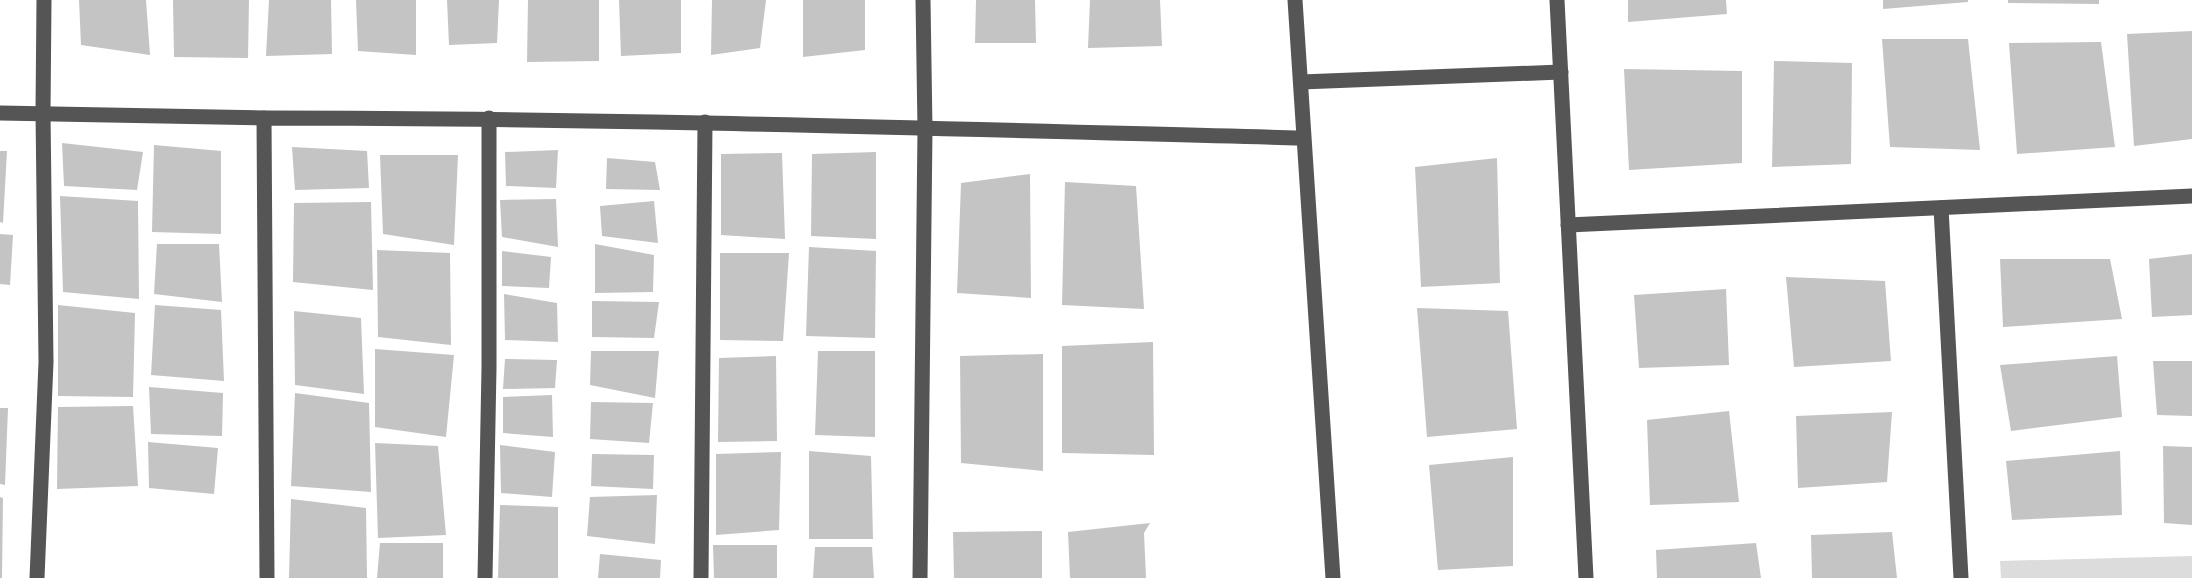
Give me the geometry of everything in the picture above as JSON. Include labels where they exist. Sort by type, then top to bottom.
[{"type":"street","points":[[38,578],[46,363],[44,0]]},
{"type":"street","points":[[920,578],[925,129],[923,0]]},
{"type":"street","points":[[1295,0],[1333,578]]},
{"type":"street","points":[[1557,0],[1586,578]]},
{"type":"street","points":[[1301,82],[1561,72]]},
{"type":"street","points":[[0,112],[264,118],[489,118],[705,122],[1303,138]]},
{"type":"street","points":[[264,118],[267,578]]},
{"type":"street","points":[[485,578],[489,368],[489,118]]},
{"type":"street","points":[[701,578],[705,122]]},
{"type":"street","points":[[1568,225],[2192,196]]},
{"type":"street","points":[[1941,208],[1961,578]]},
{"type":"shaded area","points":[[2192,556],[2192,578],[2001,578],[2000,561]]},
{"type":"building","points":[[79,0],[146,0],[150,55],[81,45]]},
{"type":"building","points":[[173,0],[249,0],[248,58],[174,57]]},
{"type":"building","points":[[269,0],[331,0],[332,54],[266,56]]},
{"type":"building","points":[[356,0],[416,0],[416,55],[358,51]]},
{"type":"building","points":[[447,0],[499,0],[497,43],[449,45]]},
{"type":"building","points":[[528,0],[599,0],[599,61],[527,62]]},
{"type":"building","points":[[619,0],[681,0],[681,53],[621,56]]},
{"type":"building","points":[[712,0],[766,0],[760,48],[711,55]]},
{"type":"building","points":[[803,0],[865,0],[865,50],[803,57]]},
{"type":"building","points":[[976,0],[1035,0],[1036,43],[975,43]]},
{"type":"building","points":[[1090,0],[1160,0],[1162,46],[1088,48]]},
{"type":"building","points":[[1628,0],[1726,0],[1727,14],[1628,22]]},
{"type":"building","points":[[1883,0],[1968,0],[1968,2],[1883,9]]},
{"type":"building","points":[[2008,0],[2099,0],[2099,4],[2008,3]]},
{"type":"building","points":[[2192,31],[2192,139],[2134,146],[2127,34]]},
{"type":"building","points":[[1882,39],[1968,39],[1980,150],[1890,147]]},
{"type":"building","points":[[2101,42],[2115,147],[2017,154],[2009,43]]},
{"type":"building","points":[[1774,61],[1852,63],[1851,164],[1772,167]]},
{"type":"building","points":[[1624,69],[1742,71],[1742,163],[1629,170]]},
{"type":"building","points":[[62,143],[143,152],[137,190],[64,186]]},
{"type":"building","points":[[154,145],[221,151],[221,234],[152,232]]},
{"type":"building","points":[[292,147],[367,151],[369,188],[295,190]]},
{"type":"building","points":[[558,150],[556,188],[506,186],[505,152]]},
{"type":"building","points":[[0,151],[7,151],[3,223],[0,222]]},
{"type":"building","points":[[876,152],[876,239],[811,236],[812,154]]},
{"type":"building","points":[[782,153],[785,239],[721,235],[721,154]]},
{"type":"building","points":[[380,155],[458,155],[454,245],[383,234]]},
{"type":"building","points":[[607,158],[655,162],[660,190],[606,189]]},
{"type":"building","points":[[1497,158],[1500,283],[1421,287],[1415,167]]},
{"type":"building","points":[[1030,174],[1031,298],[957,293],[961,183]]},
{"type":"building","points":[[1065,182],[1136,186],[1144,309],[1062,305]]},
{"type":"building","points":[[60,196],[138,201],[139,299],[63,292]]},
{"type":"building","points":[[556,199],[558,247],[502,237],[500,200]]},
{"type":"building","points":[[654,201],[658,243],[602,236],[600,206]]},
{"type":"building","points":[[371,202],[373,290],[293,282],[294,203]]},
{"type":"building","points":[[0,234],[13,235],[10,285],[0,284]]},
{"type":"building","points":[[157,244],[219,244],[222,302],[154,294]]},
{"type":"building","points":[[595,244],[654,255],[653,292],[595,293]]},
{"type":"building","points":[[809,247],[876,251],[875,338],[806,336]]},
{"type":"building","points":[[377,250],[450,253],[451,345],[378,337]]},
{"type":"building","points":[[502,251],[551,257],[549,288],[502,286]]},
{"type":"building","points":[[720,253],[789,253],[783,341],[720,340]]},
{"type":"building","points":[[2192,254],[2192,315],[2152,317],[2149,259]]},
{"type":"building","points":[[2000,259],[2110,259],[2122,319],[2003,327]]},
{"type":"building","points":[[1786,277],[1885,281],[1891,361],[1794,367]]},
{"type":"building","points":[[1726,289],[1729,365],[1639,368],[1634,295]]},
{"type":"building","points":[[504,294],[557,303],[558,342],[505,340]]},
{"type":"building","points":[[592,301],[659,302],[654,338],[592,337]]},
{"type":"building","points":[[58,305],[135,313],[133,397],[58,396]]},
{"type":"building","points":[[155,305],[221,310],[224,381],[151,375]]},
{"type":"building","points":[[1417,308],[1508,311],[1517,429],[1427,437]]},
{"type":"building","points":[[294,311],[361,318],[364,394],[295,385]]},
{"type":"building","points":[[1153,342],[1154,455],[1062,453],[1062,346]]},
{"type":"building","points":[[375,349],[454,355],[446,437],[375,427]]},
{"type":"building","points":[[591,351],[659,351],[655,398],[590,385]]},
{"type":"building","points":[[818,351],[875,351],[875,437],[815,435]]},
{"type":"building","points":[[1043,354],[1043,471],[961,463],[960,356]]},
{"type":"building","points":[[776,356],[777,441],[718,442],[719,358]]},
{"type":"building","points":[[2117,356],[2122,417],[2011,431],[2000,365]]},
{"type":"building","points":[[505,359],[557,360],[555,388],[503,389]]},
{"type":"building","points":[[2153,361],[2192,361],[2192,416],[2157,415]]},
{"type":"building","points":[[149,387],[223,393],[222,436],[151,434]]},
{"type":"building","points":[[295,393],[369,403],[371,492],[291,486]]},
{"type":"building","points":[[552,395],[553,437],[503,433],[503,397]]},
{"type":"building","points":[[591,402],[653,403],[649,443],[590,439]]},
{"type":"building","points":[[133,406],[138,486],[57,489],[58,407]]},
{"type":"building","points":[[0,408],[8,408],[5,485],[0,484]]},
{"type":"building","points":[[1729,411],[1739,502],[1650,505],[1647,420]]},
{"type":"building","points":[[1892,412],[1887,482],[1798,488],[1796,416]]},
{"type":"building","points":[[148,442],[218,448],[214,494],[149,488]]},
{"type":"building","points":[[375,443],[438,446],[446,535],[378,538]]},
{"type":"building","points":[[500,445],[555,452],[552,497],[501,493]]},
{"type":"building","points":[[2163,446],[2192,447],[2192,525],[2164,523]]},
{"type":"building","points":[[809,451],[871,456],[873,539],[809,539]]},
{"type":"building","points":[[2120,451],[2122,515],[2012,520],[2006,461]]},
{"type":"building","points":[[781,452],[779,530],[716,535],[716,454]]},
{"type":"building","points":[[592,454],[654,455],[653,489],[591,486]]},
{"type":"building","points":[[1513,457],[1513,566],[1438,570],[1429,465]]},
{"type":"building","points":[[657,495],[655,544],[587,536],[590,497]]},
{"type":"building","points":[[0,497],[3,498],[2,578],[0,578]]},
{"type":"building","points":[[291,499],[366,508],[367,578],[289,578]]},
{"type":"building","points":[[500,505],[558,507],[558,578],[498,578]]},
{"type":"building","points":[[1150,523],[1144,533],[1146,578],[1070,578],[1068,532]]},
{"type":"building","points":[[1042,531],[1042,578],[954,578],[953,532]]},
{"type":"building","points":[[1892,532],[1897,578],[1812,578],[1811,535]]},
{"type":"building","points":[[380,543],[443,543],[443,578],[377,578]]},
{"type":"building","points":[[1756,543],[1761,578],[1657,578],[1656,550]]},
{"type":"building","points":[[713,545],[777,545],[777,578],[714,578]]},
{"type":"building","points":[[815,547],[872,547],[874,578],[813,578]]},
{"type":"building","points":[[600,554],[661,560],[660,578],[598,578]]}]
